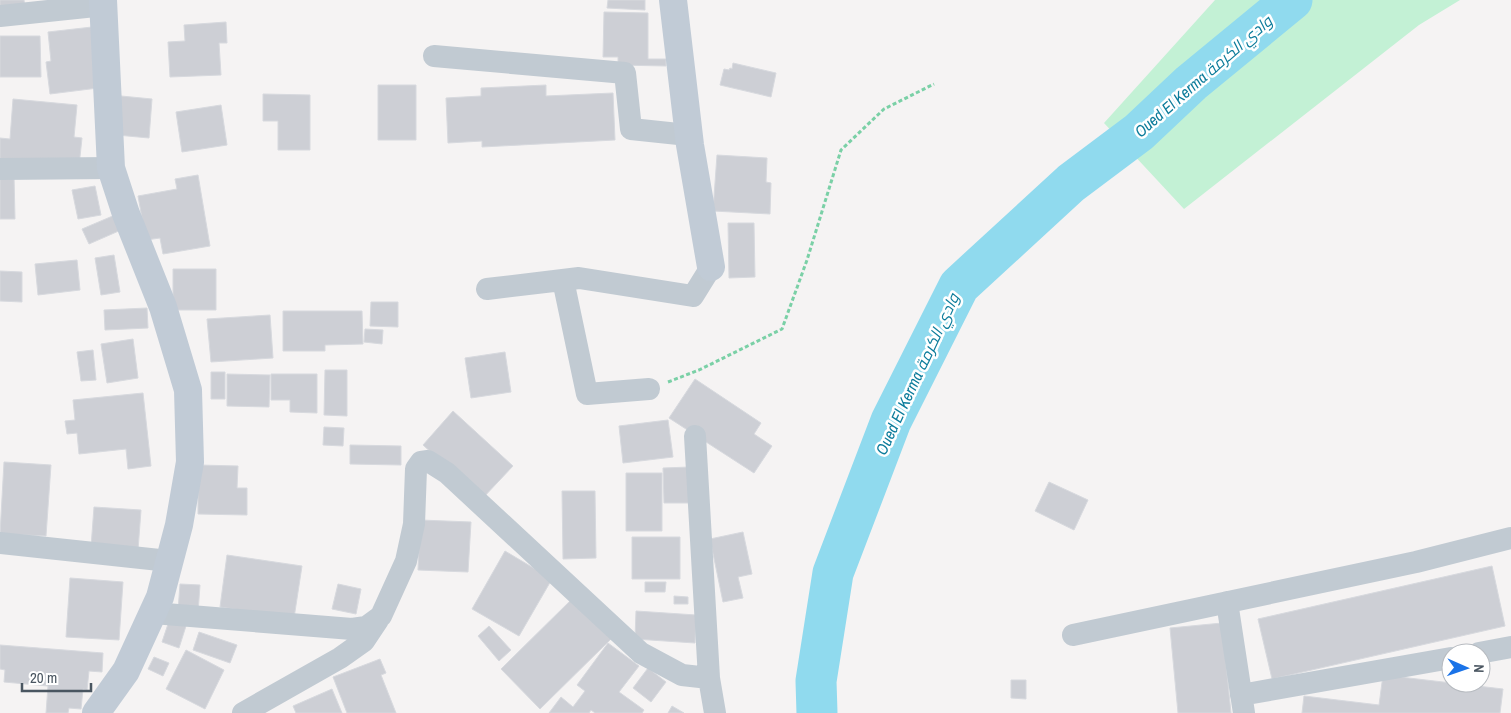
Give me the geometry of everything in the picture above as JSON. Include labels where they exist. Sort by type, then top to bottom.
[{"type":"street","points":[[487,289],[579,278],[693,296],[711,267],[688,136],[673,0]]},
{"type":"street","points":[[0,16],[104,3],[111,168],[126,214],[163,307],[188,390],[190,462],[179,525],[160,597],[126,671],[96,713]]},
{"type":"street","points":[[434,56],[625,73],[631,129],[688,136]]},
{"type":"street","points":[[0,169],[111,168]]},
{"type":"street","points":[[563,280],[587,394],[649,389]]},
{"type":"street","points":[[695,436],[709,678],[714,713]]},
{"type":"street","points":[[243,713],[340,658],[364,641],[381,616],[406,561],[414,524],[416,469],[421,462],[428,461],[447,473],[641,654],[682,675],[709,678]]},
{"type":"street","points":[[1073,635],[1416,562],[1511,538]]},
{"type":"street","points":[[0,543],[169,562]]},
{"type":"street","points":[[1227,602],[1242,704],[1441,660]]},
{"type":"street","points":[[153,613],[352,628],[366,627],[381,616]]},
{"type":"street","points":[[1491,651],[1511,647]]},
{"type":"path","points":[[649,389],[699,370],[782,329],[807,260],[841,150],[884,109],[934,84]]},
{"type":"green space","points":[[1215,0],[1460,0],[1419,25],[1184,209],[1104,123]]},
{"type":"building","points":[[0,0],[24,0],[25,7],[0,7]]},
{"type":"building","points":[[608,0],[645,0],[645,10],[607,8]]},
{"type":"building","points":[[604,12],[648,13],[648,59],[666,59],[666,66],[618,65],[618,57],[603,57]]},
{"type":"building","points":[[226,22],[227,43],[219,43],[221,75],[170,77],[168,42],[185,41],[184,25]]},
{"type":"building","points":[[92,27],[98,88],[50,94],[46,62],[51,61],[48,32]]},
{"type":"building","points":[[0,36],[40,36],[41,77],[0,77]]},
{"type":"building","points":[[733,63],[776,73],[771,97],[720,85],[724,69],[732,69]]},
{"type":"building","points":[[378,85],[416,85],[416,140],[378,140]]},
{"type":"building","points":[[546,85],[546,96],[613,93],[615,140],[482,147],[482,141],[448,143],[446,98],[481,96],[481,88]]},
{"type":"building","points":[[263,94],[310,95],[310,150],[278,150],[278,121],[263,121]]},
{"type":"building","points":[[121,96],[152,99],[149,138],[117,135]]},
{"type":"building","points":[[13,99],[77,105],[74,137],[82,138],[79,166],[0,159],[0,138],[10,139]]},
{"type":"building","points":[[221,105],[227,145],[182,152],[176,112]]},
{"type":"building","points":[[717,155],[767,158],[766,182],[771,183],[770,214],[713,211]]},
{"type":"building","points":[[198,175],[210,246],[163,254],[160,238],[146,240],[138,196],[177,189],[175,179]]},
{"type":"building","points":[[0,176],[14,176],[15,219],[0,219]]},
{"type":"building","points":[[95,186],[101,215],[78,219],[72,190]]},
{"type":"building","points":[[115,215],[121,230],[89,244],[82,229]]},
{"type":"building","points":[[728,223],[754,223],[755,277],[729,278]]},
{"type":"building","points":[[114,255],[120,292],[101,295],[95,258]]},
{"type":"building","points":[[77,260],[80,290],[38,295],[35,264]]},
{"type":"building","points":[[173,269],[216,269],[216,310],[173,310]]},
{"type":"building","points":[[0,271],[22,272],[22,302],[0,301]]},
{"type":"building","points":[[371,302],[398,302],[398,327],[370,326]]},
{"type":"building","points":[[147,308],[148,328],[105,330],[104,310]]},
{"type":"building","points":[[283,311],[362,311],[363,344],[325,345],[325,351],[283,351]]},
{"type":"building","points":[[270,315],[273,358],[211,362],[207,319]]},
{"type":"building","points":[[365,329],[383,330],[382,344],[364,342]]},
{"type":"building","points":[[133,339],[138,378],[107,383],[101,344]]},
{"type":"building","points":[[93,350],[96,380],[81,381],[77,352]]},
{"type":"building","points":[[505,352],[511,392],[471,398],[465,358]]},
{"type":"building","points":[[325,370],[347,370],[347,416],[324,415]]},
{"type":"building","points":[[211,372],[225,372],[225,399],[211,399]]},
{"type":"building","points":[[227,374],[270,375],[269,407],[227,406]]},
{"type":"building","points":[[271,374],[317,374],[317,413],[290,412],[290,400],[271,400]]},
{"type":"building","points":[[695,379],[761,423],[754,434],[772,446],[754,473],[669,418]]},
{"type":"building","points":[[143,393],[151,466],[128,469],[126,449],[79,454],[77,433],[67,434],[65,421],[75,420],[73,400]]},
{"type":"building","points":[[453,411],[513,466],[482,499],[423,445]]},
{"type":"building","points":[[668,420],[673,457],[623,463],[619,426]]},
{"type":"building","points":[[324,427],[344,428],[343,446],[323,445]]},
{"type":"building","points":[[350,445],[401,446],[401,465],[350,464]]},
{"type":"building","points":[[4,462],[51,465],[46,536],[0,534]]},
{"type":"building","points":[[198,465],[238,466],[237,488],[247,488],[247,515],[198,514]]},
{"type":"building","points":[[690,467],[690,503],[664,503],[663,468]]},
{"type":"building","points":[[626,473],[662,473],[662,531],[626,531]]},
{"type":"building","points":[[1049,482],[1088,500],[1074,530],[1035,511]]},
{"type":"building","points":[[562,491],[595,491],[596,558],[563,559]]},
{"type":"building","points":[[94,507],[141,510],[138,550],[91,547]]},
{"type":"building","points":[[420,520],[471,522],[468,572],[418,570]]},
{"type":"building","points":[[743,532],[752,574],[738,577],[743,598],[723,602],[710,539]]},
{"type":"building","points":[[632,537],[680,537],[680,579],[632,579]]},
{"type":"building","points":[[505,551],[552,579],[519,636],[472,609]]},
{"type":"building","points":[[227,555],[302,566],[294,618],[220,607]]},
{"type":"building","points":[[1492,566],[1505,626],[1272,679],[1258,619]]},
{"type":"building","points":[[70,578],[123,582],[119,640],[66,637]]},
{"type":"building","points":[[645,582],[666,582],[665,592],[645,592]]},
{"type":"building","points":[[180,584],[200,585],[198,613],[178,611]]},
{"type":"building","points":[[338,584],[361,589],[356,614],[332,609]]},
{"type":"building","points":[[674,596],[688,597],[688,604],[674,604]]},
{"type":"building","points":[[573,598],[612,638],[540,709],[501,669]]},
{"type":"building","points":[[636,611],[696,615],[695,643],[635,639]]},
{"type":"building","points":[[169,621],[186,626],[179,648],[162,642]]},
{"type":"building","points":[[1222,623],[1231,713],[1178,713],[1170,628]]},
{"type":"building","points":[[489,626],[511,650],[499,661],[478,636]]},
{"type":"building","points":[[199,632],[237,645],[230,663],[193,650]]},
{"type":"building","points":[[608,643],[639,666],[619,692],[644,710],[642,713],[595,713],[591,710],[589,713],[549,713],[561,697],[573,707],[585,691],[577,685]]},
{"type":"building","points":[[0,645],[103,653],[102,672],[89,671],[87,690],[83,689],[81,709],[69,708],[68,713],[46,713],[48,686],[4,682],[5,670],[0,669]]},
{"type":"building","points":[[186,650],[224,670],[205,709],[166,689]]},
{"type":"building","points":[[154,657],[169,663],[163,676],[148,669]]},
{"type":"building","points":[[380,659],[386,673],[381,675],[396,713],[347,713],[333,677]]},
{"type":"building","points":[[648,668],[666,682],[651,702],[633,688]]},
{"type":"building","points":[[1383,675],[1441,682],[1441,693],[1491,693],[1491,688],[1503,689],[1500,713],[1302,713],[1304,696],[1379,705]]},
{"type":"building","points":[[1011,680],[1026,680],[1026,699],[1011,698]]},
{"type":"building","points":[[332,689],[342,713],[296,713],[293,706]]},
{"type":"building","points":[[672,706],[684,713],[668,713]]},
{"type":"waterway","name":"Oued El Kerma وادي الكرمة","points":[[817,713],[816,681],[833,573],[891,421],[959,286],[1071,183],[1139,132],[1191,83],[1292,0]]}]
